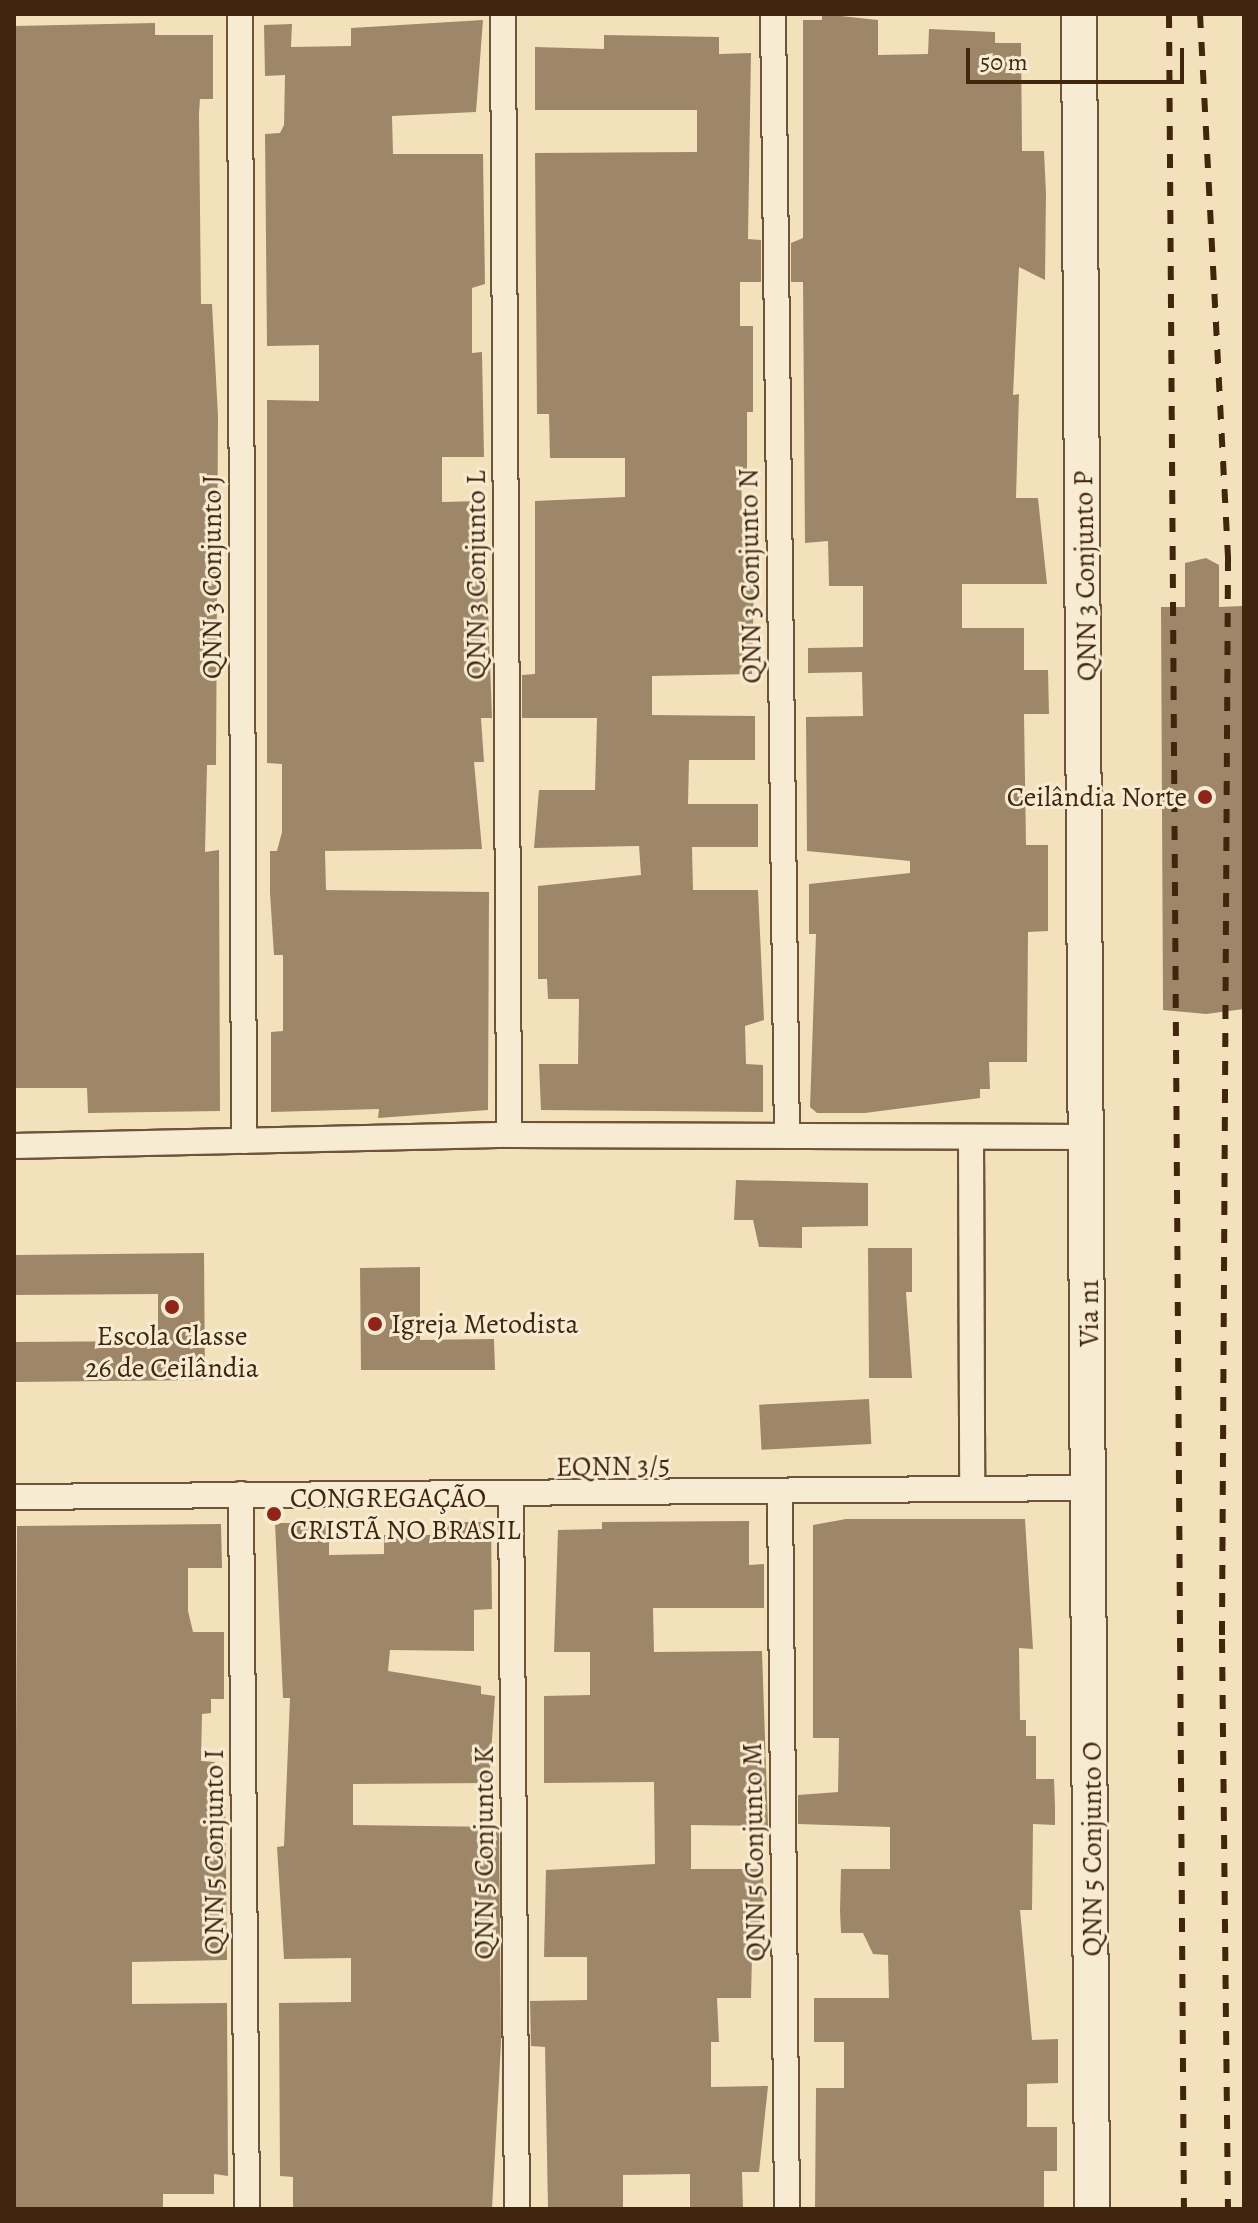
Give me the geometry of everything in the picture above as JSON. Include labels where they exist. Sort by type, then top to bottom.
[{"type":"street","name":"QNN 3 Conjunto J","points":[[240,14],[244,1141]]},
{"type":"street","name":"QNN 3 Conjunto L","points":[[503,14],[509,1135]]},
{"type":"street","name":"QNN 3 Conjunto N","points":[[773,14],[787,1136]]},
{"type":"street","name":"QNN 3 Conjunto P","points":[[1079,14],[1088,1137]]},
{"type":"street","points":[[14,1146],[509,1135],[1088,1137]]},
{"type":"street","points":[[971,1137],[972,1489]]},
{"type":"street","name":"Via n1","points":[[1088,1137],[1091,1488]]},
{"type":"street","name":"EQNN 3/5","points":[[14,1497],[241,1494],[511,1497],[1091,1488]]},
{"type":"street","name":"QNN 5 Conjunto O","points":[[1091,1488],[1092,2209]]},
{"type":"street","name":"QNN 5 Conjunto I","points":[[241,1494],[247,2209]]},
{"type":"street","name":"QNN 5 Conjunto M","points":[[780,1494],[787,2209]]},
{"type":"street","name":"QNN 5 Conjunto K","points":[[511,1497],[517,2209]]},
{"type":"building","points":[[822,14],[878,20],[878,55],[928,54],[929,29],[995,32],[995,43],[1021,43],[1022,151],[1044,151],[1046,194],[1045,280],[1019,267],[1013,395],[1019,394],[1016,498],[1038,498],[1047,584],[962,584],[962,628],[1024,628],[1024,670],[1048,670],[1049,714],[1024,714],[1026,845],[1048,845],[1048,931],[1028,932],[1027,1062],[989,1062],[990,1089],[980,1089],[980,1098],[865,1113],[817,1113],[810,1107],[816,934],[809,934],[809,884],[910,873],[910,861],[807,851],[806,717],[863,716],[862,672],[808,673],[808,648],[863,647],[863,586],[829,586],[828,541],[805,543],[803,282],[791,282],[791,243],[803,238],[803,20],[822,20]]},
{"type":"building","points":[[483,20],[476,112],[392,116],[393,154],[483,154],[485,284],[472,288],[472,353],[482,352],[484,457],[442,457],[442,502],[484,501],[492,718],[481,718],[484,762],[474,762],[482,849],[325,851],[326,890],[489,892],[488,1110],[378,1118],[379,1109],[271,1112],[271,1032],[283,1031],[283,955],[274,955],[270,893],[270,851],[277,851],[282,832],[282,764],[267,763],[267,400],[319,401],[319,345],[267,346],[265,134],[280,133],[284,125],[285,75],[265,76],[264,25],[292,24],[291,47],[351,46],[351,28]]},
{"type":"building","points":[[155,23],[155,35],[213,35],[213,99],[200,99],[199,113],[201,304],[212,304],[218,416],[216,765],[207,765],[205,852],[219,850],[220,1111],[88,1113],[87,1088],[14,1088],[14,26]]},
{"type":"building","points":[[604,35],[719,37],[719,54],[751,53],[748,239],[761,240],[761,282],[740,282],[740,326],[753,326],[753,412],[747,412],[747,474],[741,474],[743,543],[751,543],[754,578],[752,674],[652,676],[652,715],[755,716],[755,760],[689,760],[688,804],[758,804],[758,847],[692,847],[693,890],[758,890],[764,1020],[745,1026],[746,1064],[763,1065],[763,1112],[541,1110],[539,1064],[578,1064],[579,999],[548,999],[547,979],[538,979],[538,886],[641,875],[639,846],[534,848],[539,790],[595,790],[597,718],[522,718],[522,675],[535,674],[535,501],[625,497],[625,458],[550,458],[549,414],[537,414],[535,153],[697,152],[697,110],[535,110],[535,47],[604,49]]},
{"type":"building","points":[[1206,558],[1219,565],[1219,607],[1242,606],[1244,1009],[1206,1014],[1163,1010],[1161,607],[1185,607],[1185,563]]},
{"type":"building","points":[[736,1180],[868,1183],[868,1226],[802,1227],[802,1248],[759,1247],[753,1220],[734,1220]]},
{"type":"building","points":[[868,1248],[912,1248],[912,1292],[906,1292],[912,1378],[869,1378]]},
{"type":"building","name":"Escola Classe 26 de Ceilândia","points":[[204,1253],[205,1380],[14,1382],[14,1342],[158,1341],[158,1294],[14,1295],[14,1255]]},
{"type":"building","points":[[420,1267],[420,1340],[494,1339],[495,1370],[361,1370],[360,1268]]},
{"type":"building","points":[[869,1399],[871,1444],[762,1450],[759,1405]]},
{"type":"building","points":[[846,1519],[1025,1519],[1033,1649],[1019,1648],[1020,1720],[1026,1720],[1026,1736],[1036,1736],[1036,1779],[1054,1779],[1055,1806],[1055,1825],[1033,1824],[1032,1910],[1020,1910],[1032,2040],[1058,2039],[1058,2083],[1027,2084],[1027,2127],[1057,2127],[1057,2171],[1044,2171],[1044,2209],[815,2209],[816,2088],[844,2088],[844,2042],[814,2042],[814,1998],[889,1998],[888,1955],[873,1954],[863,1933],[841,1933],[840,1911],[841,1869],[890,1869],[890,1827],[798,1824],[798,1795],[838,1792],[839,1738],[813,1738],[813,1525]]},
{"type":"building","points":[[749,1521],[749,1565],[764,1564],[764,1608],[653,1608],[654,1652],[762,1651],[768,1826],[691,1825],[691,1869],[763,1869],[764,1955],[752,1955],[751,1998],[717,1998],[719,2042],[711,2042],[711,2087],[768,2086],[759,2172],[742,2172],[743,2209],[690,2209],[690,2174],[623,2175],[623,2209],[548,2209],[545,2047],[531,2046],[530,2001],[587,2000],[587,1957],[544,1957],[546,1870],[655,1864],[654,1782],[544,1783],[544,1696],[590,1695],[590,1652],[554,1652],[558,1530],[602,1529],[602,1522]]},
{"type":"building","points":[[437,1522],[491,1522],[492,1609],[474,1610],[474,1651],[390,1650],[388,1671],[481,1686],[481,1694],[495,1696],[489,1783],[353,1784],[353,1825],[499,1827],[501,2043],[492,2209],[293,2209],[293,2177],[280,2176],[279,2003],[351,2002],[351,1958],[284,1959],[277,1847],[284,1846],[290,1698],[283,1698],[275,1523],[329,1523],[329,1555],[384,1554],[384,1535],[436,1535]]},
{"type":"building","points":[[221,1524],[222,1568],[188,1568],[188,1611],[193,1632],[224,1632],[224,1699],[211,1699],[211,1713],[202,1714],[201,1761],[215,1762],[215,1786],[225,1786],[227,1960],[132,1962],[132,2004],[227,2003],[228,2176],[214,2174],[214,2194],[163,2194],[163,2209],[14,2209],[17,1526]]},
{"type":"railway","points":[[1169,14],[1184,2209]]},
{"type":"railway","points":[[1200,14],[1228,557],[1222,1639],[1228,2209]]},
{"type":"place","name":"Ceilândia Norte","points":[[1205,797]]},
{"type":"place","name":"Escola Classe 26 de Ceilândia","points":[[172,1307]]},
{"type":"place","name":"Igreja Metodista","points":[[375,1324]]},
{"type":"place","name":"CONGREGAÇÃO CRISTÃ NO BRASIL","points":[[274,1514]]}]
